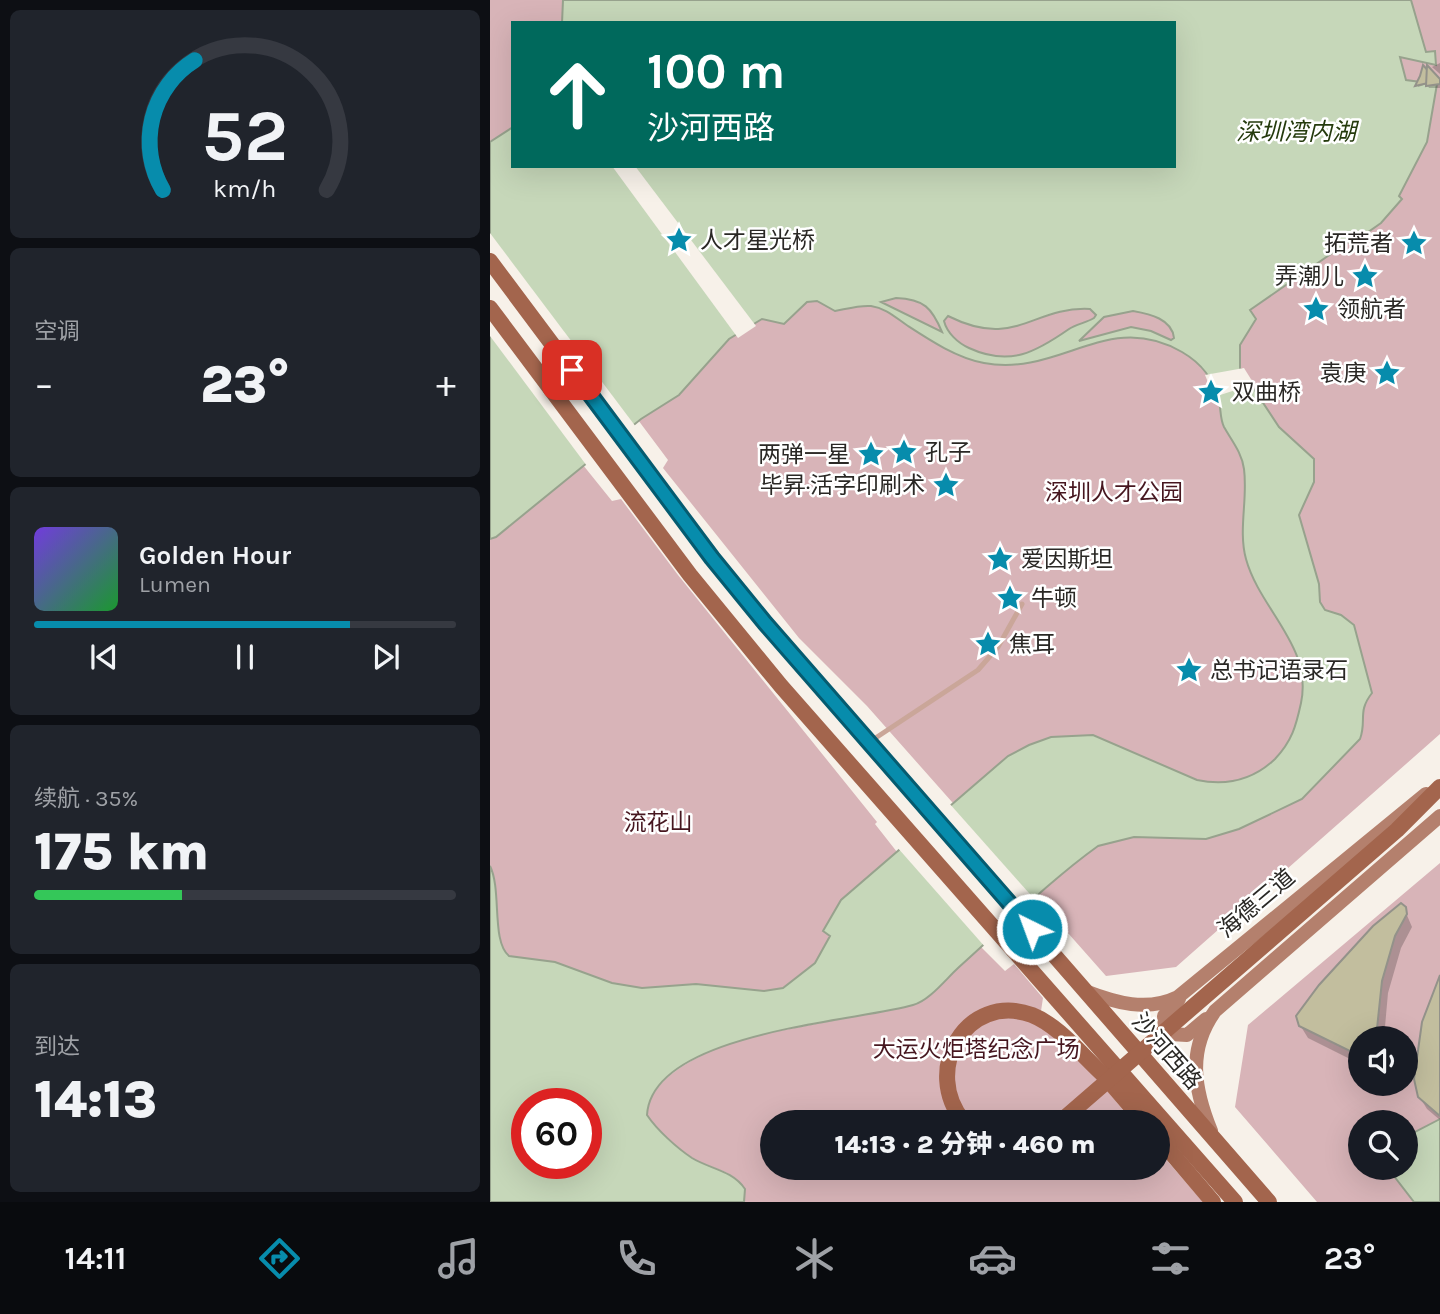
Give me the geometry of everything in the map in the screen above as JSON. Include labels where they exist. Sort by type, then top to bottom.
[{"type":"main road","points":[[490,261],[756,612],[868,743]]},
{"type":"main road","points":[[490,308],[630,496],[766,668],[1010,949],[1134,1110]]},
{"type":"main road","name":"沙河西路","points":[[868,743],[1269,1202]]},
{"type":"main road","points":[[1074,1110],[1397,830],[1440,785]]},
{"type":"main road","name":"海德三道","points":[[1084,990],[1116,1002],[1146,1005],[1168,1002],[1192,987],[1381,828],[1440,785]]},
{"type":"main road","points":[[1192,987],[1164,1016],[1165,1027],[1170,1034],[1187,1035],[1438,818],[1423,805]]},
{"type":"main road","name":"沙河西路","points":[[1010,949],[1235,1202]]},
{"type":"main road","points":[[1214,1139],[1200,1102],[1194,1066],[1202,1031],[1215,1011]]},
{"type":"main road","points":[[957,1110],[947,1093],[947,1061],[965,1030],[993,1013],[1013,1012],[1040,1019],[1107,1078]]},
{"type":"main road","points":[[1170,1151],[1213,1202]]},
{"type":"lane","points":[[868,743],[978,670],[998,647],[1022,604]]},
{"type":"green space","name":"深圳人才公园","points":[[490,0],[1440,0],[1440,734],[1176,967],[1106,976],[867,706],[799,638],[663,468],[668,460],[490,222]]},
{"type":"green space","name":"流花山","points":[[583,465],[612,501],[621,499],[678,575],[877,822],[875,824],[897,852],[841,900],[823,931],[830,935],[815,963],[783,988],[764,991],[696,984],[642,988],[612,983],[555,962],[509,956],[504,949],[494,876],[490,866],[490,539],[496,537]]},
{"type":"green space","points":[[1440,863],[1440,1202],[1317,1202],[1235,1107],[1248,1025]]},
{"type":"green space","name":"大运火炬塔纪念广场","points":[[981,947],[1005,971],[1014,964],[1043,998],[1041,1011],[1123,1110],[760,1110],[760,1180],[1170,1180],[1170,1164],[1203,1202],[744,1202],[745,1192],[735,1178],[691,1157],[667,1138],[647,1115],[650,1101],[668,1077],[695,1059],[737,1039],[914,1005]]},
{"type":"water","name":"深圳湾内湖","points":[[563,0],[1411,0],[1426,52],[1435,51],[1436,65],[1400,57],[1406,80],[1437,84],[1427,142],[1399,196],[1402,199],[1381,223],[1351,244],[1348,242],[1250,310],[1256,319],[1240,345],[1240,368],[1279,427],[1314,459],[1314,482],[1299,515],[1319,584],[1320,602],[1325,610],[1341,615],[1354,625],[1372,693],[1363,711],[1360,739],[1302,799],[1239,829],[1206,839],[1134,837],[1098,846],[1044,890],[919,1003],[760,1035],[718,1048],[682,1065],[657,1087],[647,1115],[662,1133],[686,1154],[740,1183],[745,1189],[744,1202],[490,1202],[490,866],[496,888],[500,939],[509,956],[555,962],[612,983],[642,988],[696,984],[764,991],[783,988],[815,963],[830,936],[823,931],[841,900],[1008,756],[1029,745],[1051,737],[1093,735],[1197,780],[1229,782],[1258,772],[1275,759],[1293,733],[1303,683],[1293,646],[1262,595],[1246,559],[1243,537],[1243,463],[1223,424],[1214,386],[1206,372],[1189,356],[1155,341],[1130,338],[1107,340],[1037,361],[1012,365],[984,363],[944,348],[876,307],[862,306],[835,311],[817,301],[807,302],[784,324],[762,319],[729,339],[679,395],[641,419],[496,537],[490,539],[490,142],[511,128],[511,168],[1176,168],[1176,21],[562,21]],"holes":[[[896,298],[914,300],[926,306],[942,332],[881,302]],[[1090,309],[1096,315],[1034,350],[1010,356],[984,354],[965,346],[950,333],[944,321],[948,316],[991,329],[1008,328],[1070,310]],[[1133,311],[1165,322],[1174,338],[1171,340],[1151,331],[1131,327],[1079,341],[1104,317]]]},
{"type":"water","points":[[1440,1119],[1440,1202],[1414,1202],[1397,1180],[1418,1180],[1418,1130]]},
{"type":"pier","name":"人才星光桥","points":[[613,168],[637,168],[756,326],[738,338]]},
{"type":"pier","points":[[490,233],[636,427],[587,466],[490,336]]},
{"type":"pier","points":[[1244,368],[1254,384],[1214,397],[1205,375]]},
{"type":"pier","points":[[949,803],[1037,902],[986,948],[897,847]]},
{"type":"building","points":[[1423,65],[1437,81],[1415,86],[1420,76]]},
{"type":"building","points":[[1427,65],[1440,79],[1440,84],[1426,86]]},
{"type":"building","points":[[1401,903],[1406,907],[1407,914],[1395,936],[1382,981],[1377,1026],[1348,1026],[1348,1050],[1299,1026],[1296,1016],[1319,985],[1373,926]]},
{"type":"building","points":[[1440,975],[1440,1116],[1418,1096],[1418,1050],[1422,1022]]},
{"type":"place","name":"人才星光桥","points":[[679,240]]},
{"type":"place","name":"拓荒者","points":[[1414,243]]},
{"type":"place","name":"弄潮儿","points":[[1365,276]]},
{"type":"place","name":"领航者","points":[[1316,309]]},
{"type":"place","name":"袁庚","points":[[1387,373]]},
{"type":"place","name":"双曲桥","points":[[1211,392]]},
{"type":"place","name":"孔子","points":[[904,452]]},
{"type":"place","name":"两弹一星","points":[[871,454]]},
{"type":"place","name":"毕昇·活字印刷术","points":[[946,485]]},
{"type":"place","name":"爱因斯坦","points":[[1000,559]]},
{"type":"place","name":"牛顿","points":[[1010,598]]},
{"type":"place","name":"焦耳","points":[[988,644]]},
{"type":"place","name":"总书记语录石","points":[[1189,670]]},
{"type":"route","points":[[572,370],[712,558],[765,623],[1032,929]]}]
